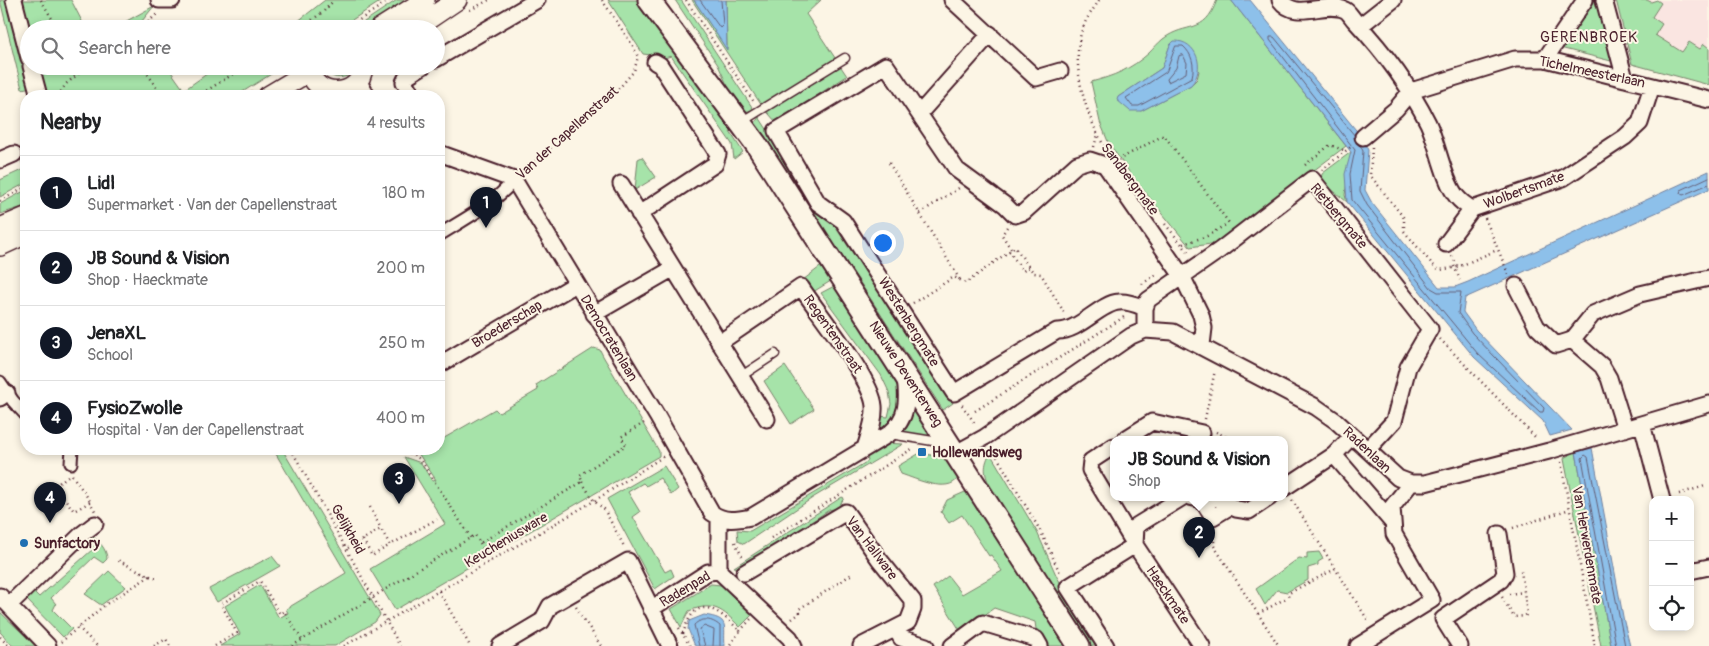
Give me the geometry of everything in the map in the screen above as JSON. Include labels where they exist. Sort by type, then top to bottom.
[{"type":"main road","name":"Nieuwe Deventerweg","points":[[649,0],[692,60],[728,104],[750,117],[904,370],[1079,646]]},
{"type":"main road","name":"Nieuwe Deventerweg","points":[[666,0],[701,51],[728,104]]},
{"type":"street","points":[[14,0],[20,23]]},
{"type":"street","points":[[393,20],[425,0]]},
{"type":"street","points":[[427,20],[457,0]]},
{"type":"street","points":[[445,54],[538,0]]},
{"type":"street","points":[[952,0],[1036,78],[1060,71]]},
{"type":"street","points":[[1280,0],[1284,5],[1303,11],[1331,7],[1345,10],[1360,26],[1411,91],[1396,109],[1363,137]]},
{"type":"street","points":[[1360,26],[1393,0]]},
{"type":"street","points":[[1546,59],[1585,0]]},
{"type":"street","points":[[1604,0],[1625,79]]},
{"type":"street","points":[[919,114],[990,34]]},
{"type":"street","name":"Tichelmeesterlaan","points":[[1411,91],[1515,59],[1546,59],[1709,100]]},
{"type":"street","points":[[639,214],[715,164],[718,154],[660,65],[655,62]]},
{"type":"street","name":"Westenbergmate","points":[[954,393],[843,221],[818,203],[776,131],[886,66],[956,170],[1005,206],[1015,216]]},
{"type":"street","points":[[33,75],[37,90]]},
{"type":"street","points":[[277,90],[300,75]]},
{"type":"street","points":[[312,75],[314,90]]},
{"type":"street","points":[[409,75],[404,82],[409,90]]},
{"type":"street","points":[[345,90],[358,86]]},
{"type":"street","name":"Wolbertsmate","points":[[1446,244],[1472,209],[1564,178],[1625,137],[1640,123],[1652,86]]},
{"type":"street","name":"Wolbertsmate","points":[[1411,91],[1418,108],[1428,123],[1456,196],[1472,209]]},
{"type":"street","points":[[445,155],[514,180]]},
{"type":"street","points":[[1015,216],[1024,212],[1077,164],[1090,160],[1104,165],[1182,276],[1202,315],[1204,328],[1202,346]]},
{"type":"street","name":"Rietbergmate","points":[[1182,276],[1220,250],[1312,179],[1430,329]]},
{"type":"street","name":"Van der Capellenstraat","points":[[445,231],[501,196],[514,180]]},
{"type":"street","name":"Democratenlaan","points":[[514,180],[657,416],[712,513],[719,518]]},
{"type":"street","points":[[621,184],[672,269],[767,419]]},
{"type":"street","points":[[0,228],[20,220]]},
{"type":"street","points":[[0,246],[20,237]]},
{"type":"street","points":[[594,314],[672,269]]},
{"type":"street","points":[[954,449],[985,437],[1123,341],[1145,330],[1145,308],[1148,300],[1182,276]]},
{"type":"street","points":[[1516,286],[1537,327],[1556,345],[1572,340],[1593,314],[1640,294],[1709,278]]},
{"type":"street","name":"Broederschap","points":[[445,361],[576,284]]},
{"type":"street","name":"Regentenstraat","points":[[719,342],[801,287],[863,377],[872,394],[874,415],[865,448]]},
{"type":"street","points":[[954,393],[1057,331],[1067,331],[1116,302],[1132,303],[1145,308]]},
{"type":"street","points":[[1368,449],[1394,421],[1408,367],[1430,329]]},
{"type":"street","name":"Radenlaan","points":[[1145,330],[1174,332],[1316,407],[1336,421],[1398,478],[1411,482]]},
{"type":"street","points":[[1572,340],[1602,366],[1609,378],[1624,429]]},
{"type":"street","points":[[794,646],[790,638],[718,571],[719,518],[736,521],[751,517],[889,434],[899,425],[906,410],[904,370]]},
{"type":"street","points":[[2,391],[20,409]]},
{"type":"street","points":[[1460,646],[1394,534],[1392,507],[1411,482],[1425,482],[1554,449],[1709,404]]},
{"type":"street","points":[[1129,436],[1152,422],[1205,429]]},
{"type":"street","points":[[1642,424],[1661,496]]},
{"type":"street","points":[[1288,484],[1334,455],[1352,436]]},
{"type":"street","name":"Haeckmate","points":[[1110,449],[1091,461],[1090,470],[1135,545],[1202,646]]},
{"type":"street","points":[[71,469],[72,455]]},
{"type":"street","points":[[1334,455],[1392,522]]},
{"type":"street","points":[[1106,646],[1068,587],[1135,545],[1136,526],[1177,501]]},
{"type":"street","points":[[1199,501],[1213,517],[1231,506]]},
{"type":"street","points":[[1222,501],[1236,509],[1249,511],[1264,501]]},
{"type":"street","name":"Van Hallware","points":[[744,573],[846,512],[879,559],[913,601],[913,609],[908,622],[861,646]]},
{"type":"street","points":[[48,646],[4,601],[82,534],[96,519]]},
{"type":"street","points":[[1443,619],[1503,577],[1505,573],[1498,534]]},
{"type":"street","points":[[500,646],[542,621],[550,606],[628,561],[670,646]]},
{"type":"street","points":[[1694,570],[1709,567]]},
{"type":"street","name":"Radenpad","points":[[651,609],[708,572],[718,571]]},
{"type":"street","points":[[1358,646],[1432,600]]},
{"type":"street","points":[[952,646],[984,622],[1036,639],[1040,646]]},
{"type":"street","points":[[896,629],[901,638],[926,646]]},
{"type":"lane","points":[[750,117],[845,58]]},
{"type":"lane","points":[[740,377],[775,354]]},
{"type":"lane","points":[[889,434],[954,449]]},
{"type":"path","points":[[41,0],[53,20]]},
{"type":"path","points":[[151,20],[157,14],[164,0]]},
{"type":"path","points":[[312,20],[334,0]]},
{"type":"path","points":[[360,20],[390,0]]},
{"type":"path","name":"Van der Capellenstraat","points":[[514,180],[620,86],[634,71],[638,57],[633,46],[602,0]]},
{"type":"path","points":[[686,0],[750,117]]},
{"type":"path","name":"Sandbergmate","points":[[1099,0],[1084,24],[1077,67],[1090,118],[1109,154]]},
{"type":"path","points":[[62,90],[76,75]]},
{"type":"path","points":[[148,75],[159,90]]},
{"type":"path","points":[[208,90],[232,75]]},
{"type":"path","points":[[1115,163],[1164,135],[1229,224]]},
{"type":"path","points":[[1363,137],[1372,142],[1370,176],[1404,218],[1404,231],[1433,265],[1440,270],[1497,250]]},
{"type":"path","points":[[1299,170],[1330,146],[1346,151],[1312,179]]},
{"type":"path","points":[[889,162],[961,281]]},
{"type":"path","points":[[920,212],[970,180]]},
{"type":"path","points":[[0,201],[20,190]]},
{"type":"path","points":[[1472,209],[1485,217],[1503,263]]},
{"type":"path","points":[[1015,216],[1002,235],[1023,271],[1029,267]]},
{"type":"path","points":[[1183,244],[1207,236],[1236,218]]},
{"type":"path","name":"Sandbergmate","points":[[1160,220],[1170,228],[1197,264]]},
{"type":"path","points":[[901,311],[954,277],[966,283],[1015,247],[1029,267],[1034,272],[1041,274],[1073,327]]},
{"type":"path","points":[[1454,266],[1460,280]]},
{"type":"path","points":[[1430,329],[1554,449]]},
{"type":"path","points":[[1220,355],[1205,429],[1222,436]]},
{"type":"path","points":[[954,393],[985,437],[1041,532],[1055,565],[1068,587]]},
{"type":"path","points":[[628,561],[627,552],[604,509],[594,501],[582,482],[580,474],[626,446],[620,437],[657,416]]},
{"type":"path","points":[[766,541],[913,448]]},
{"type":"path","name":"Van Herwerdenmate","points":[[1554,449],[1570,509],[1595,646]]},
{"type":"path","name":"Keucheniusware","points":[[344,646],[594,501],[676,450]]},
{"type":"path","name":"Gelijkheid","points":[[294,455],[348,548],[400,646]]},
{"type":"path","points":[[413,455],[420,459],[471,538]]},
{"type":"path","points":[[90,502],[74,511],[55,486],[71,469],[90,502],[96,519]]},
{"type":"path","points":[[480,542],[582,482]]},
{"type":"path","points":[[1679,494],[1705,486]]},
{"type":"path","points":[[1288,493],[1378,635]]},
{"type":"path","points":[[370,507],[390,545]]},
{"type":"path","points":[[1514,529],[1513,526],[1570,509]]},
{"type":"path","points":[[1213,517],[1214,546],[1279,646]]},
{"type":"path","points":[[363,540],[372,556],[437,519]]},
{"type":"path","points":[[736,521],[735,543],[742,556],[750,551]]},
{"type":"path","points":[[348,548],[381,529]]},
{"type":"path","points":[[292,646],[475,535],[491,561]]},
{"type":"path","points":[[115,559],[158,578]]},
{"type":"path","points":[[1520,568],[1528,614],[1514,617],[1501,594],[1524,592]]},
{"type":"path","points":[[1258,614],[1288,597],[1289,593],[1335,569]]},
{"type":"path","points":[[779,628],[800,612],[799,609],[852,574]]},
{"type":"path","points":[[56,646],[106,604],[150,576]]},
{"type":"path","points":[[1503,577],[1509,594]]},
{"type":"path","points":[[215,646],[237,633],[221,604],[260,581],[280,614],[284,611],[302,640]]},
{"type":"path","points":[[439,591],[470,646]]},
{"type":"path","points":[[570,594],[601,646]]},
{"type":"path","points":[[683,634],[688,617],[693,611],[709,609],[727,618],[740,631],[729,646]]},
{"type":"path","points":[[78,627],[97,646]]},
{"type":"path","points":[[0,637],[9,646]]},
{"type":"path","points":[[154,646],[166,639],[170,646]]},
{"type":"shaded area","points":[[1621,0],[1709,0],[1709,80],[1668,68]]},
{"type":"green space","points":[[0,0],[9,0],[20,44],[20,75],[28,75],[31,87],[22,89]]},
{"type":"green space","points":[[19,0],[71,0],[81,20],[26,20]]},
{"type":"green space","points":[[325,0],[383,0],[352,20],[299,20]]},
{"type":"green space","points":[[397,0],[415,0],[384,20],[367,20]]},
{"type":"green space","points":[[608,0],[645,0],[736,128],[730,132],[743,152],[734,159],[732,144],[671,56],[661,59],[658,56],[643,54]]},
{"type":"green space","points":[[675,0],[681,0],[754,110],[743,112],[734,100],[718,65]]},
{"type":"green space","points":[[692,0],[694,0],[727,49],[726,0],[821,0],[806,14],[847,76],[776,122],[762,106]]},
{"type":"green space","points":[[1217,0],[1231,0],[1346,146],[1218,243],[1190,247],[1135,180],[1109,144],[1100,122],[1091,82],[1129,68],[1142,59],[1163,39],[1180,30],[1201,23],[1212,11]],"holes":[[[1170,45],[1199,71],[1197,79],[1191,85],[1141,111],[1118,97],[1162,68]]]},
{"type":"green space","points":[[1593,0],[1599,0],[1615,62],[1560,48]]},
{"type":"green space","points":[[1616,0],[1647,0],[1651,2],[1657,0],[1661,3],[1652,17],[1662,24],[1655,35],[1682,52],[1689,42],[1700,49],[1704,44],[1709,48],[1709,85],[1632,64]]},
{"type":"green space","points":[[154,6],[143,20],[128,20]]},
{"type":"green space","points":[[38,75],[173,75],[184,90],[42,90]]},
{"type":"green space","points":[[205,75],[270,75],[246,90],[184,90]]},
{"type":"green space","points":[[331,75],[348,75],[340,78]]},
{"type":"green space","points":[[759,117],[818,207],[834,225],[953,403],[943,410],[859,281],[753,126]]},
{"type":"green space","points":[[1351,152],[1345,195],[1347,202],[1319,179],[1323,173]]},
{"type":"green space","points":[[642,157],[656,177],[635,190],[638,159]]},
{"type":"green space","points":[[20,171],[20,186],[0,197],[0,180]]},
{"type":"green space","points":[[20,193],[20,208],[0,214],[0,204]]},
{"type":"green space","points":[[824,264],[834,279],[813,292],[803,280]]},
{"type":"green space","points":[[838,284],[898,382],[899,403],[896,418],[879,432],[876,432],[879,416],[888,417],[891,404],[889,392],[881,375],[821,293]]},
{"type":"green space","points":[[594,348],[600,350],[659,451],[659,456],[395,610],[370,569],[445,524],[404,457],[421,463],[432,481],[436,480],[419,455],[445,455],[445,438],[495,409],[499,413],[538,390],[536,385]]},
{"type":"green space","points":[[785,366],[814,409],[791,424],[764,381]]},
{"type":"green space","points":[[914,406],[935,438],[902,434],[910,423],[912,407]]},
{"type":"green space","points":[[883,443],[903,444],[814,497],[744,544],[738,541],[737,530],[750,531],[868,461],[867,457]]},
{"type":"green space","points":[[937,447],[955,469],[958,478],[953,483],[947,485],[931,484],[901,474],[898,466],[920,453],[936,456]]},
{"type":"green space","points":[[1576,452],[1611,646],[1601,646],[1564,459]]},
{"type":"green space","points":[[990,453],[1037,532],[1057,577],[1099,646],[1089,646],[992,490],[985,472]]},
{"type":"green space","points":[[277,455],[286,455],[380,615],[375,622],[335,646],[220,646],[240,634],[225,606],[260,585],[279,618],[288,613],[286,609],[346,573]]},
{"type":"green space","points":[[664,466],[678,489],[671,495],[660,478],[646,486],[643,483],[628,492],[640,512],[633,517],[665,572],[671,569],[674,576],[655,589],[607,499]]},
{"type":"green space","points":[[965,492],[970,492],[1071,646],[1047,646],[1036,629],[1035,622],[994,608],[961,632],[933,587],[948,576],[962,594],[1002,571],[991,555],[989,556],[962,515],[949,523],[941,512],[947,500]]},
{"type":"green space","points":[[842,497],[844,498],[838,508],[829,510],[742,568],[734,567]]},
{"type":"green space","points":[[91,536],[102,546],[106,552],[107,559],[103,563],[94,557],[51,598],[56,604],[53,610],[72,629],[63,637],[25,598],[33,591],[39,597],[93,549],[86,540]]},
{"type":"green space","points":[[1319,552],[1323,559],[1318,562],[1318,565],[1308,568],[1308,580],[1287,592],[1277,590],[1265,605],[1256,589],[1299,558],[1307,559],[1307,553]]},
{"type":"green space","points":[[272,556],[280,566],[217,602],[209,589]]},
{"type":"green space","points":[[109,571],[126,587],[101,605],[85,594]]},
{"type":"green space","points":[[711,584],[721,585],[752,615],[740,627],[717,609],[711,607],[697,608],[689,611],[681,627],[671,609]]},
{"type":"green space","points":[[0,612],[36,646],[13,646],[0,632]]},
{"type":"water","points":[[694,0],[726,0],[727,50]]},
{"type":"water","points":[[1231,0],[1250,0],[1360,135],[1368,150],[1365,190],[1372,203],[1439,287],[1455,287],[1468,282],[1709,171],[1709,189],[1465,298],[1463,312],[1476,330],[1572,430],[1550,436],[1543,421],[1474,357],[1347,202],[1345,174],[1351,152]]},
{"type":"water","points":[[1174,41],[1182,42],[1193,50],[1198,64],[1196,78],[1191,85],[1141,111],[1130,111],[1117,100],[1118,97],[1162,68],[1170,45]]},
{"type":"water","points":[[1592,448],[1630,646],[1611,645],[1576,452]]},
{"type":"water","points":[[704,615],[722,621],[725,628],[725,646],[695,646],[688,629],[689,621]]},
{"type":"place","name":"Lidl","points":[[486,228]]},
{"type":"place","name":"Hollewandsweg","points":[[922,452]]},
{"type":"place","name":"JenaXL","points":[[399,504]]},
{"type":"place","name":"FysioZwolle","points":[[50,523]]},
{"type":"place","name":"Sunfactory","points":[[24,543]]},
{"type":"place","name":"JB Sound & Vision","points":[[1199,558]]},
{"type":"district","name":"GERENBROEK","points":[[1589,37]]}]
